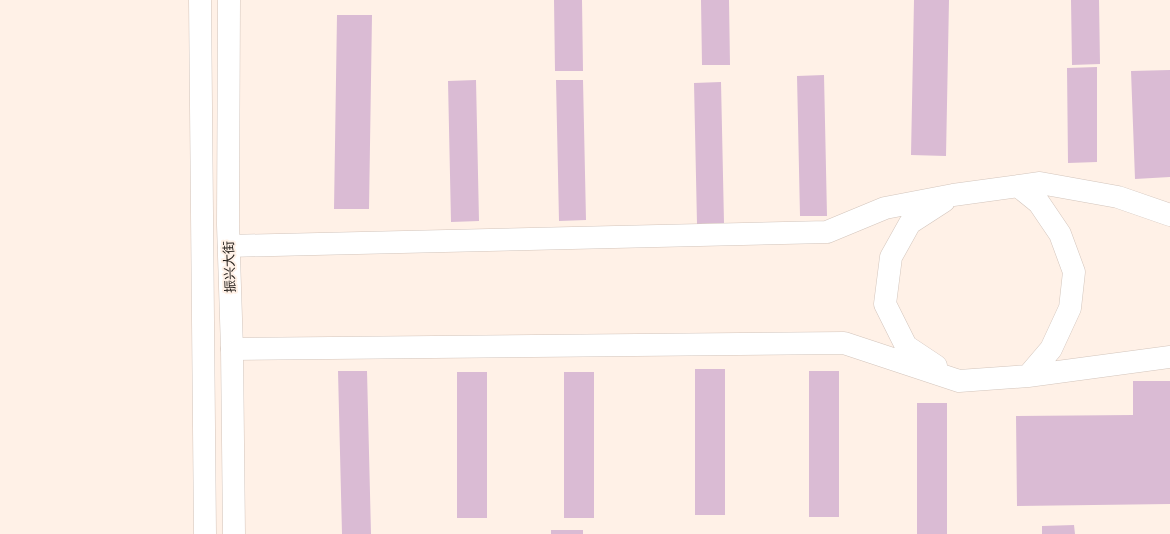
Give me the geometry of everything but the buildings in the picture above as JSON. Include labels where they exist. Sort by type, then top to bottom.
[{"type":"street","name":"振兴大街","points":[[200,0],[205,534]]},
{"type":"street","name":"振兴大街","points":[[229,0],[229,246],[232,349],[234,534]]},
{"type":"street","points":[[229,246],[827,232],[885,208],[953,195],[1040,184],[1118,197],[1170,215]]},
{"type":"street","points":[[1018,186],[1038,203],[1060,234],[1074,272],[1070,308],[1051,349],[1028,376]]},
{"type":"street","points":[[953,195],[910,223],[890,257],[885,304],[906,346],[959,382]]},
{"type":"street","points":[[232,349],[844,343],[959,382],[1028,376],[1170,357]]}]
